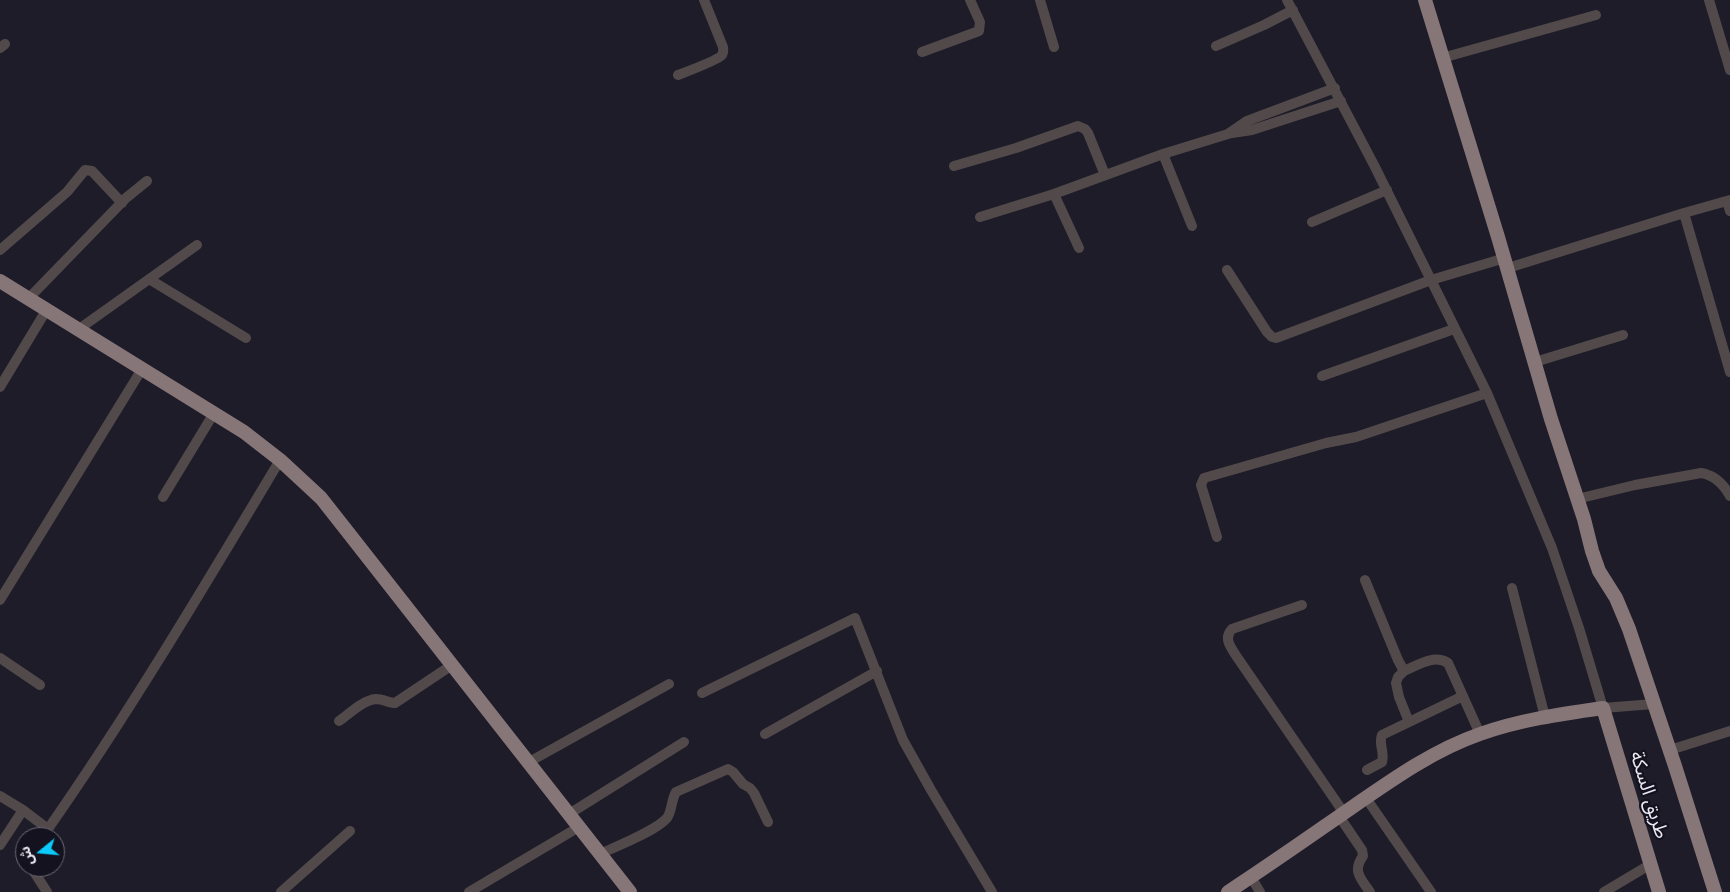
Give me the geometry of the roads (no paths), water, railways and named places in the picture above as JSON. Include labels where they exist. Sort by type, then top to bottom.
[{"type":"main road","points":[[1425,0],[1596,564],[1616,598],[1629,630],[1670,750],[1715,892]]},
{"type":"main road","points":[[0,281],[244,432],[308,485],[452,664],[630,892]]},
{"type":"main road","points":[[1228,892],[1366,798],[1438,753],[1480,734],[1511,725],[1545,717],[1603,708]]},
{"type":"main road","name":"طريق السكة","points":[[1603,708],[1659,892]]},
{"type":"street","points":[[678,75],[714,60],[721,56],[723,52],[723,47],[704,0]]},
{"type":"street","points":[[922,52],[979,31],[980,22],[970,0]]},
{"type":"street","points":[[1040,0],[1054,47]]},
{"type":"street","points":[[1287,0],[1387,190],[1487,393],[1552,548],[1603,708],[1654,704]]},
{"type":"street","points":[[1710,0],[1730,70]]},
{"type":"street","points":[[1216,46],[1293,10]]},
{"type":"street","points":[[1442,58],[1596,15]]},
{"type":"street","points":[[1228,134],[1247,121],[1335,88]]},
{"type":"street","points":[[980,217],[1054,194],[1163,154],[1228,134],[1252,130],[1340,101]]},
{"type":"street","points":[[954,166],[1016,148],[1078,126],[1085,129],[1088,133],[1105,175]]},
{"type":"street","points":[[1163,154],[1192,226]]},
{"type":"street","points":[[0,250],[67,192],[85,170],[92,171],[122,203]]},
{"type":"street","points":[[29,298],[122,203],[147,181]]},
{"type":"street","points":[[1312,222],[1387,190]]},
{"type":"street","points":[[1054,194],[1079,248]]},
{"type":"street","points":[[1227,270],[1267,332],[1272,338],[1276,338],[1432,280],[1506,263],[1684,213],[1729,204]]},
{"type":"street","points":[[1684,213],[1730,372]]},
{"type":"street","points":[[79,329],[196,245]]},
{"type":"street","points":[[150,279],[246,338]]},
{"type":"street","points":[[0,388],[47,309]]},
{"type":"street","points":[[1322,376],[1454,329]]},
{"type":"street","points":[[1535,362],[1623,335]]},
{"type":"street","points":[[0,600],[142,368]]},
{"type":"street","points":[[1217,537],[1201,485],[1204,478],[1364,434],[1487,393]]},
{"type":"street","points":[[162,497],[214,413]]},
{"type":"street","points":[[50,827],[165,651],[280,460]]},
{"type":"street","points":[[1577,499],[1635,485],[1701,473],[1708,474],[1716,479],[1730,496]]},
{"type":"street","points":[[1365,580],[1404,671]]},
{"type":"street","points":[[1512,588],[1545,717]]},
{"type":"street","points":[[1302,605],[1232,629],[1228,633],[1227,638],[1229,644],[1342,815],[1362,850],[1363,856],[1357,865],[1357,870],[1370,892]]},
{"type":"street","points":[[702,693],[855,618],[903,740],[935,798],[992,892]]},
{"type":"street","points":[[0,658],[40,685]]},
{"type":"street","points":[[1409,722],[1397,687],[1398,677],[1404,671],[1435,658],[1443,660],[1452,670],[1480,734]]},
{"type":"street","points":[[339,721],[373,699],[396,703],[452,664]]},
{"type":"street","points":[[765,734],[877,671]]},
{"type":"street","points":[[528,762],[669,684]]},
{"type":"street","points":[[1367,770],[1382,762],[1384,754],[1381,740],[1382,734],[1463,696]]},
{"type":"street","points":[[1670,750],[1730,731]]},
{"type":"street","points":[[570,814],[684,742]]},
{"type":"street","points":[[600,854],[658,826],[668,817],[672,799],[676,792],[724,769],[733,772],[743,784],[750,788],[768,822]]},
{"type":"street","points":[[0,796],[23,810],[40,827]]},
{"type":"street","points":[[1366,798],[1431,892]]},
{"type":"street","points":[[0,845],[23,810]]},
{"type":"street","points":[[469,892],[580,827]]},
{"type":"street","points":[[281,892],[350,831]]},
{"type":"street","points":[[1604,892],[1651,864]]},
{"type":"street","points":[[37,877],[47,892]]},
{"type":"street","points":[[1251,877],[1260,892]]}]
